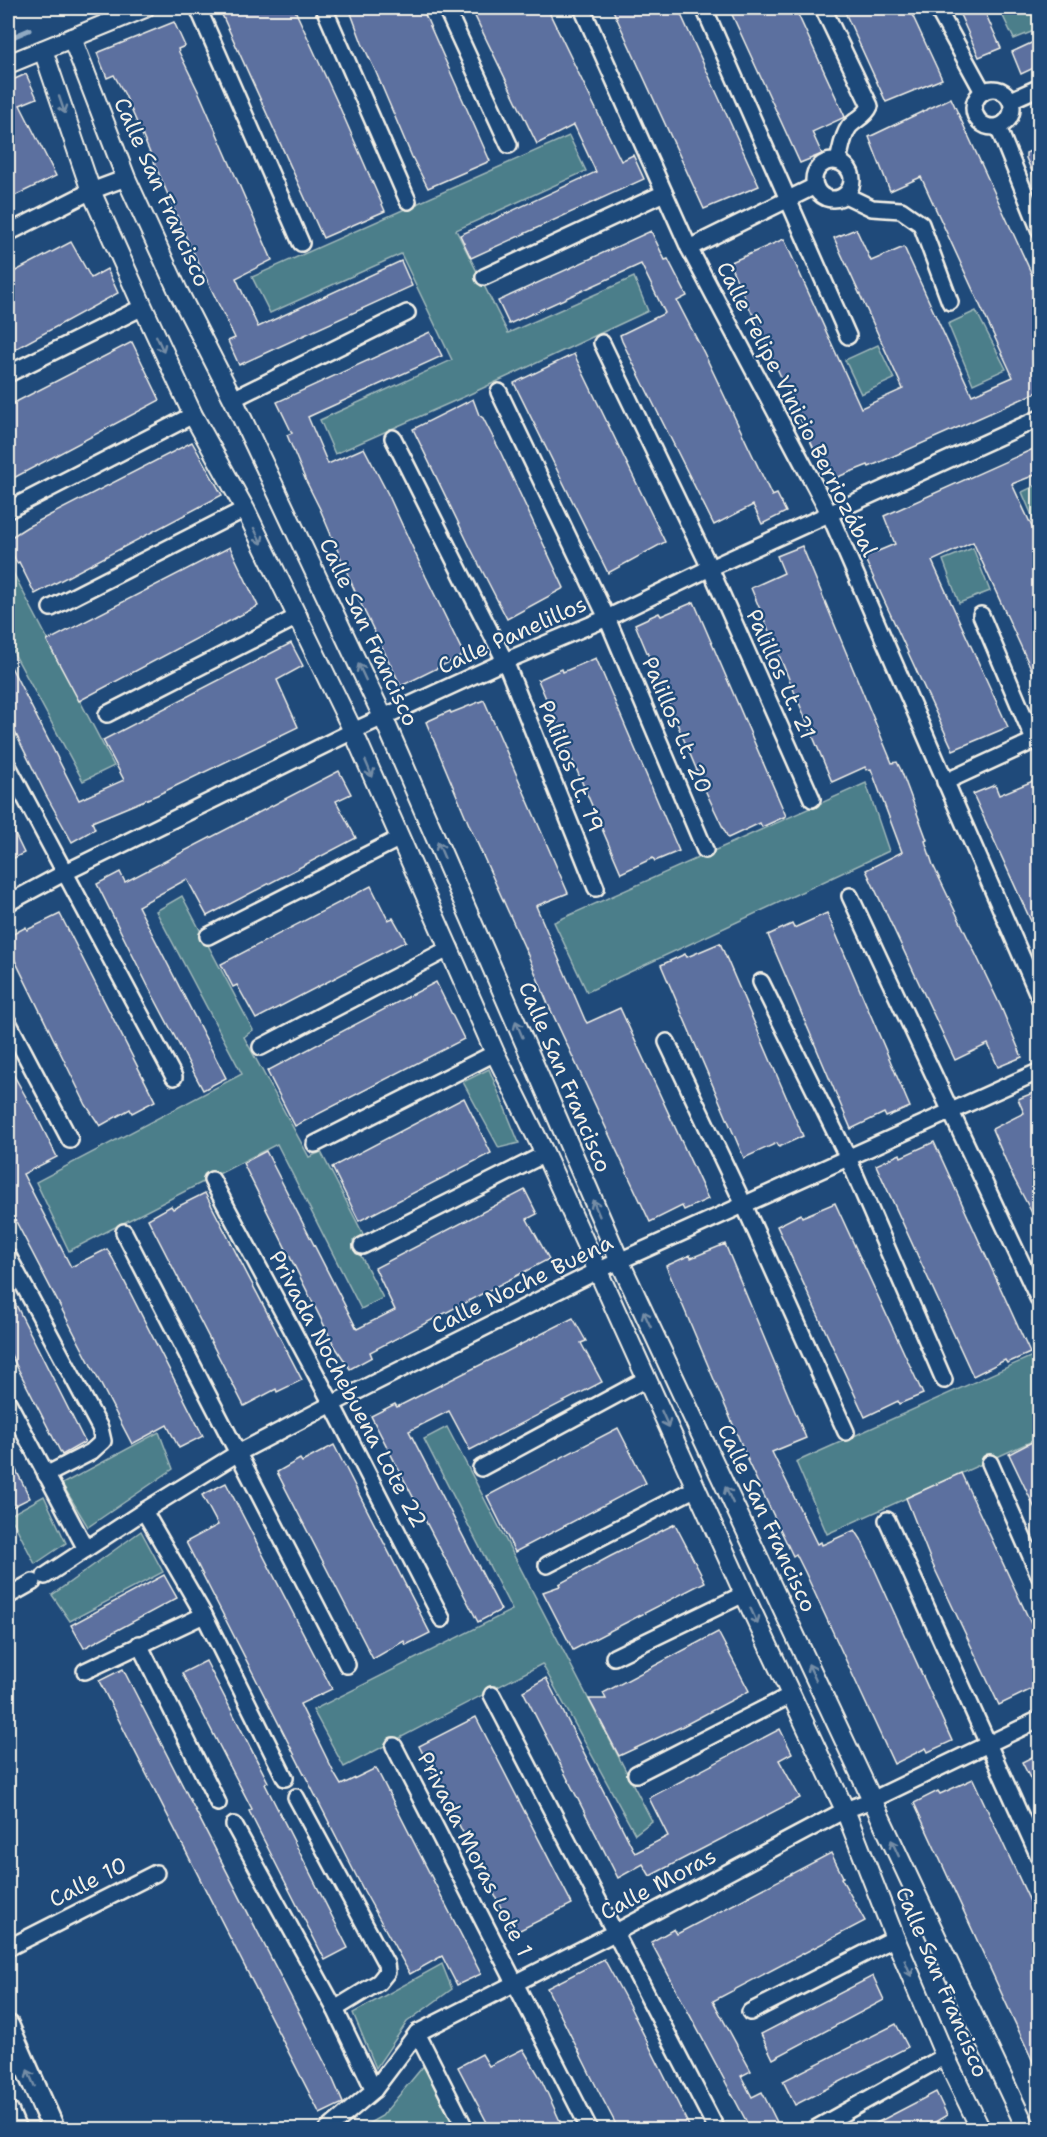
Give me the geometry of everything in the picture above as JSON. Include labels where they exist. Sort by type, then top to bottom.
[{"type":"main road","points":[[8,2025],[54,2130]]},
{"type":"main road","points":[[8,2113],[15,2130]]},
{"type":"street","points":[[8,64],[145,8]]},
{"type":"street","points":[[198,8],[301,243]]},
{"type":"street","points":[[324,8],[408,201]]},
{"type":"street","points":[[446,8],[509,146]]},
{"type":"street","name":"Calle Felipe Vinicio Berriozábal","points":[[582,8],[689,248],[830,513],[1040,999]]},
{"type":"street","points":[[704,8],[848,336]]},
{"type":"street","points":[[823,8],[870,106],[868,112],[849,126],[838,161]]},
{"type":"street","points":[[937,8],[982,92]]},
{"type":"street","name":"Calle San Francisco","points":[[72,38],[126,178],[383,717],[620,1262],[1027,2130]]},
{"type":"street","name":"Calle San Francisco","points":[[43,50],[91,190],[143,307],[193,415],[245,509],[353,731],[495,1053],[545,1154],[744,1594],[845,1810],[895,1938],[945,2056],[981,2130]]},
{"type":"street","points":[[1011,100],[1040,87]]},
{"type":"street","points":[[990,89],[999,90],[1011,100],[1011,116],[998,127],[989,127],[981,123],[976,116],[974,107],[982,92],[990,89]]},
{"type":"street","points":[[998,127],[1040,231]]},
{"type":"street","points":[[828,161],[838,161],[845,164],[852,176],[852,183],[845,195],[828,198],[820,194],[815,186],[814,176],[819,167],[828,161]]},
{"type":"street","points":[[8,233],[91,190],[126,178]]},
{"type":"street","points":[[689,248],[789,201],[815,186]]},
{"type":"street","points":[[484,277],[664,193]]},
{"type":"street","points":[[845,195],[872,208],[901,210],[921,224],[950,302]]},
{"type":"street","points":[[8,374],[143,307]]},
{"type":"street","points":[[233,399],[407,314]]},
{"type":"street","name":"Palillos Lt. 21","points":[[602,343],[710,568],[812,800]]},
{"type":"street","name":"Palillos Lt. 20","points":[[499,392],[607,618],[705,850]]},
{"type":"street","points":[[8,510],[193,415]]},
{"type":"street","name":"Calle Panelillos","points":[[8,903],[64,873],[353,731],[505,661],[607,618],[710,568],[1040,418]]},
{"type":"street","name":"Palillos Lt. 19","points":[[393,438],[505,661],[596,888]]},
{"type":"street","points":[[51,608],[245,509]]},
{"type":"street","points":[[945,782],[1038,738],[981,615]]},
{"type":"street","points":[[107,714],[299,616]]},
{"type":"street","points":[[8,766],[174,1077]]},
{"type":"street","points":[[208,936],[400,838]]},
{"type":"street","points":[[850,896],[1040,1302]]},
{"type":"street","points":[[261,1047],[450,948]]},
{"type":"street","points":[[761,982],[848,1158],[944,1380]]},
{"type":"street","points":[[8,1022],[70,1140]]},
{"type":"street","points":[[667,1042],[744,1205],[846,1432]]},
{"type":"street","points":[[315,1144],[495,1053]]},
{"type":"street","name":"Calle Noche Buena","points":[[8,1596],[39,1579],[238,1453],[332,1404],[597,1271],[1040,1071]]},
{"type":"street","points":[[362,1246],[545,1154]]},
{"type":"street","name":"Privada Nochebuena Lote 22","points":[[212,1180],[332,1404],[442,1619]]},
{"type":"street","points":[[123,1232],[347,1665]]},
{"type":"street","points":[[8,1256],[100,1428],[103,1441],[92,1452],[46,1475]]},
{"type":"street","points":[[481,1468],[646,1378]]},
{"type":"street","points":[[8,1402],[86,1549]]},
{"type":"street","points":[[990,1462],[1040,1577]]},
{"type":"street","points":[[547,1565],[696,1488]]},
{"type":"street","points":[[144,1511],[204,1615],[285,1778]]},
{"type":"street","points":[[888,1520],[1040,1859]]},
{"type":"street","points":[[614,1657],[744,1594]]},
{"type":"street","points":[[85,1671],[204,1615]]},
{"type":"street","points":[[139,1644],[218,1803]]},
{"type":"street","points":[[492,1695],[717,2130]]},
{"type":"street","points":[[636,1774],[791,1695]]},
{"type":"street","name":"Calle Moras","points":[[327,2130],[374,2090],[417,2033],[616,1932],[845,1810],[872,1800],[1040,1719]]},
{"type":"street","name":"Privada Moras Lote 1","points":[[394,1746],[590,2130]]},
{"type":"street","points":[[296,1797],[386,1964],[387,1972],[379,1982],[335,2009]]},
{"type":"street","points":[[234,1825],[335,2009],[374,2090]]},
{"type":"street","name":"Calle 10","points":[[8,1948],[156,1873]]},
{"type":"street","points":[[750,2012],[895,1938]]},
{"type":"street","points":[[417,2033],[466,2130]]},
{"type":"street","points":[[813,2130],[945,2056]]},
{"type":"green space","points":[[999,8],[1039,8],[1039,29],[1014,39]]},
{"type":"green space","points":[[569,136],[586,171],[456,230],[508,333],[634,277],[648,311],[335,454],[320,420],[452,360],[401,254],[270,313],[252,277]]},
{"type":"green space","points":[[976,311],[1006,369],[973,384],[948,324]]},
{"type":"green space","points":[[878,345],[894,379],[861,394],[845,360]]},
{"type":"green space","points":[[1039,484],[1039,532],[1022,492]]},
{"type":"green space","points":[[973,548],[990,591],[959,603],[943,560]]},
{"type":"green space","points":[[8,563],[114,766],[83,781],[8,642]]},
{"type":"green space","points":[[866,783],[889,851],[587,992],[554,922]]},
{"type":"green space","points":[[182,896],[253,1030],[244,1037],[309,1157],[321,1152],[364,1236],[353,1241],[383,1298],[361,1309],[277,1144],[69,1251],[36,1182],[242,1074],[156,911]]},
{"type":"green space","points":[[489,1069],[519,1143],[499,1148],[463,1082]]},
{"type":"green space","points":[[1039,1353],[1039,1438],[827,1534],[796,1462]]},
{"type":"green space","points":[[447,1427],[652,1821],[635,1834],[542,1664],[344,1767],[313,1710],[512,1610],[424,1439]]},
{"type":"green space","points":[[159,1432],[173,1469],[88,1527],[62,1484]]},
{"type":"green space","points":[[44,1496],[66,1543],[35,1564],[10,1515]]},
{"type":"green space","points":[[141,1531],[163,1572],[70,1621],[52,1595]]},
{"type":"green space","points":[[442,1964],[452,1989],[407,2022],[376,2068],[353,2013]]},
{"type":"green space","points":[[426,2063],[458,2130],[357,2130],[382,2116]]},
{"type":"building","points":[[219,8],[294,8],[385,211],[323,238]]},
{"type":"building","points":[[349,8],[422,8],[490,161],[428,188],[412,157]]},
{"type":"building","points":[[471,8],[547,8],[621,161],[633,155],[644,179],[471,258],[460,235],[596,172],[574,125],[537,144]]},
{"type":"building","points":[[612,8],[678,8],[759,186],[704,209]]},
{"type":"building","points":[[729,8],[795,8],[845,117],[812,132],[822,154],[800,163]]},
{"type":"building","points":[[843,8],[909,8],[942,79],[886,102]]},
{"type":"building","points":[[957,8],[983,8],[1001,48],[979,57]]},
{"type":"building","points":[[174,22],[185,46],[178,49],[179,52],[272,260],[236,278],[258,327],[401,261],[412,286],[239,365],[228,341],[235,338],[187,239],[125,95],[114,75],[107,78],[97,53]]},
{"type":"building","points":[[1040,39],[1040,65],[1021,74],[1012,52]]},
{"type":"building","points":[[26,74],[37,98],[20,105],[56,176],[8,199],[8,82]]},
{"type":"building","points":[[951,98],[1040,292],[1040,391],[869,467],[868,465],[835,478],[825,455],[818,458],[729,263],[784,239],[861,408],[903,389],[834,238],[856,229],[871,261],[904,247],[972,395],[1013,377],[921,177],[890,191],[869,137]]},
{"type":"building","points":[[1040,147],[1040,189],[1026,158],[1026,153]]},
{"type":"building","points":[[651,231],[665,260],[668,259],[687,296],[677,301],[772,496],[777,494],[786,512],[762,524],[753,505],[714,525],[622,341],[620,335],[665,313],[641,264],[509,324],[498,301]]},
{"type":"building","points":[[71,242],[91,278],[107,269],[118,293],[8,353],[8,275]]},
{"type":"building","points":[[430,332],[442,356],[308,417],[328,464],[364,448],[464,655],[401,686],[357,596],[306,481],[287,435],[292,433],[277,402]]},
{"type":"building","points":[[132,342],[160,400],[8,481],[8,406]]},
{"type":"building","points":[[574,354],[665,542],[608,573],[514,383]]},
{"type":"building","points":[[473,399],[564,588],[507,619],[413,429]]},
{"type":"building","points":[[192,442],[222,495],[35,594],[8,545],[8,539]]},
{"type":"building","points":[[1040,446],[1040,473],[1012,484],[1040,544],[1040,688],[973,542],[932,561],[1008,727],[953,750],[864,557],[895,544],[884,516]]},
{"type":"building","points":[[802,546],[892,763],[897,762],[901,770],[927,840],[925,841],[933,865],[1001,1007],[1022,1057],[998,1067],[988,1044],[955,1060],[866,870],[902,852],[871,769],[866,770],[865,767],[832,782],[751,588],[784,573],[777,556]]},
{"type":"building","points":[[230,547],[258,606],[79,701],[47,641]]},
{"type":"building","points":[[694,602],[786,816],[762,827],[760,823],[728,838],[706,792],[635,624],[659,613],[661,616]]},
{"type":"building","points":[[291,643],[303,666],[277,680],[298,727],[157,795],[92,822],[95,829],[72,842],[8,718],[8,661],[79,800],[124,780],[103,740]]},
{"type":"building","points":[[596,658],[679,851],[655,861],[653,858],[621,873],[538,680]]},
{"type":"building","points":[[484,700],[568,893],[536,906],[587,1023],[620,1008],[708,1199],[684,1210],[682,1206],[650,1222],[548,1004],[426,722]]},
{"type":"building","points":[[339,771],[351,794],[336,801],[356,838],[207,916],[187,879],[138,906],[226,1078],[203,1090],[97,884],[120,872],[125,882]]},
{"type":"building","points":[[1033,781],[1040,797],[1040,941],[973,794],[995,785],[999,795]]},
{"type":"building","points":[[8,820],[24,853],[8,861]]},
{"type":"building","points":[[371,886],[388,920],[393,918],[406,941],[256,1019],[237,985],[233,987],[221,964]]},
{"type":"building","points":[[827,913],[910,1107],[886,1117],[884,1113],[851,1129],[768,935],[792,924],[794,928]]},
{"type":"building","points":[[60,914],[155,1101],[132,1113],[130,1109],[100,1126],[86,1105],[8,946],[8,937],[26,927],[27,930]]},
{"type":"building","points":[[720,943],[803,1136],[779,1147],[777,1143],[744,1158],[661,965],[685,954],[687,957]]},
{"type":"building","points":[[436,982],[464,1039],[295,1126],[267,1071]]},
{"type":"building","points":[[8,1065],[57,1157],[23,1174],[71,1267],[107,1249],[113,1259],[203,1436],[179,1448],[167,1425],[132,1444],[10,1210],[8,1203]]},
{"type":"building","points":[[1040,1090],[1040,1228],[1012,1175],[992,1129],[1024,1113],[1018,1099]]},
{"type":"building","points":[[464,1098],[491,1153],[359,1221],[332,1167]]},
{"type":"building","points":[[934,1142],[1030,1353],[1007,1363],[1005,1360],[973,1376],[876,1165]]},
{"type":"building","points":[[266,1151],[357,1329],[395,1310],[375,1268],[525,1190],[537,1214],[527,1219],[549,1259],[370,1352],[372,1357],[350,1369],[334,1345],[243,1163]]},
{"type":"building","points":[[205,1193],[302,1380],[277,1392],[276,1389],[244,1406],[148,1219],[171,1206],[173,1209]]},
{"type":"building","points":[[835,1203],[923,1394],[899,1404],[898,1401],[865,1417],[777,1226],[801,1214],[802,1217]]},
{"type":"building","points":[[725,1244],[806,1438],[772,1452],[817,1544],[821,1542],[822,1545],[855,1530],[861,1539],[952,1741],[928,1752],[926,1748],[894,1764],[805,1572],[796,1554],[793,1556],[747,1460],[666,1266],[690,1255],[691,1258]]},
{"type":"building","points":[[8,1289],[85,1442],[62,1455],[8,1349]]},
{"type":"building","points":[[573,1318],[586,1341],[581,1343],[602,1382],[470,1450],[449,1411],[409,1431],[501,1610],[478,1622],[371,1416],[395,1404],[397,1407]]},
{"type":"building","points":[[618,1428],[646,1483],[515,1552],[487,1496]]},
{"type":"building","points":[[1032,1442],[1040,1458],[1040,1519],[1009,1454]]},
{"type":"building","points":[[334,1445],[430,1633],[406,1645],[404,1641],[373,1659],[277,1472],[300,1459],[302,1462]]},
{"type":"building","points":[[8,1454],[30,1498],[8,1509]]},
{"type":"building","points":[[961,1473],[1040,1643],[1040,1685],[999,1705],[931,1561],[906,1498]]},
{"type":"building","points":[[226,1483],[332,1689],[300,1704],[335,1775],[341,1785],[376,1768],[481,1974],[457,1985],[442,1956],[410,1974],[364,1891],[186,1542],[218,1525],[202,1495]]},
{"type":"building","points":[[675,1524],[705,1582],[573,1650],[543,1592],[560,1586],[559,1584]]},
{"type":"building","points":[[164,1575],[177,1598],[84,1648],[71,1625]]},
{"type":"building","points":[[718,1632],[749,1691],[619,1756],[589,1699],[606,1699],[603,1693]]},
{"type":"building","points":[[206,1661],[268,1782],[265,1784],[348,1948],[325,1960],[249,1811],[252,1809],[182,1673]]},
{"type":"building","points":[[123,1669],[331,2075],[343,2103],[320,2114],[99,1681]]},
{"type":"building","points":[[546,1678],[635,1853],[668,1836],[649,1798],[780,1729],[792,1753],[779,1760],[800,1798],[650,1876],[643,1864],[618,1878],[523,1691]]},
{"type":"building","points":[[476,1717],[572,1904],[514,1933],[419,1746]]},
{"type":"building","points":[[1040,1753],[1040,1798],[1022,1762]]},
{"type":"building","points":[[973,1779],[1040,1923],[1040,2077],[914,1803],[938,1791],[940,1794]]},
{"type":"building","points":[[831,1853],[843,1877],[841,1878],[865,1921],[713,2001],[751,2071],[741,2076],[752,2097],[762,2092],[781,2130],[751,2130],[651,1942],[674,1929],[677,1934]]},
{"type":"building","points":[[604,1959],[691,2130],[619,2130],[599,2092],[547,1988]]},
{"type":"building","points":[[873,1976],[884,2000],[773,2059],[761,2034]]},
{"type":"building","points":[[896,2024],[908,2047],[795,2105],[783,2081]]},
{"type":"building","points":[[523,2049],[541,2079],[564,2130],[491,2130],[458,2067],[482,2054],[489,2066]]},
{"type":"building","points":[[936,2092],[947,2115],[922,2130],[863,2130]]},
{"type":"waterway","points":[[8,39],[29,30]]}]
